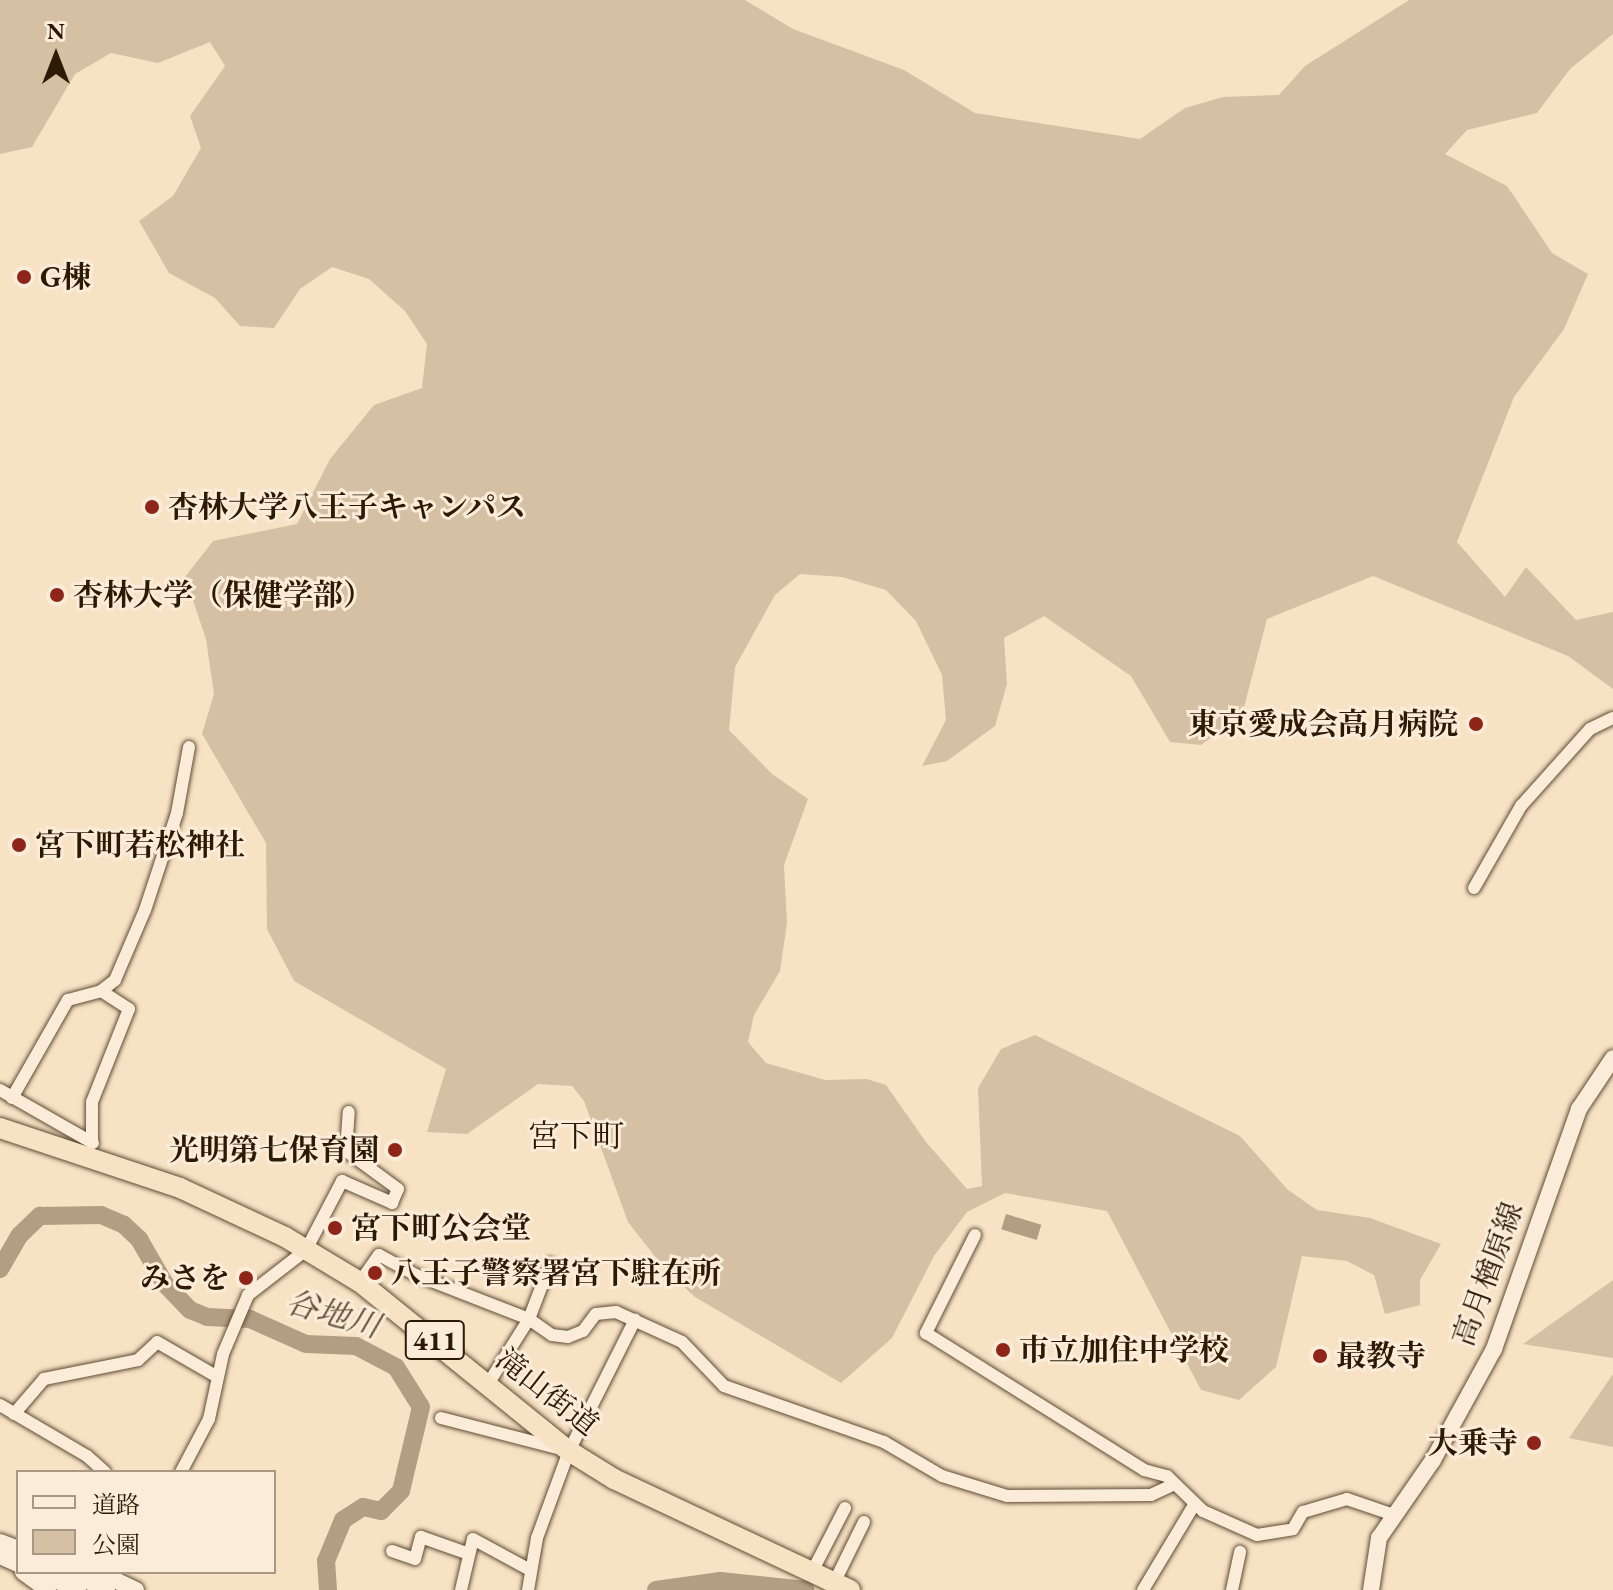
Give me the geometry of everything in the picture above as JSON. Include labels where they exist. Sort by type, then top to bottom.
[{"type":"highway","name":"滝山街道","points":[[0,1128],[95,1148],[223,1206],[306,1250],[360,1282],[569,1451],[614,1479],[842,1586]]},
{"type":"main road","name":"高月楢原線","points":[[1371,1590],[1379,1538],[1391,1514],[1433,1460],[1494,1349],[1579,1109],[1613,1058]]},
{"type":"main road","points":[[0,1542],[15,1562]]},
{"type":"main road","points":[[29,1574],[48,1590]]},
{"type":"main road","points":[[42,1574],[78,1590]]},
{"type":"main road","points":[[81,1574],[106,1578],[136,1590]]},
{"type":"street","points":[[1474,888],[1521,806],[1590,729],[1613,718]]},
{"type":"street","points":[[12,1098],[68,1000],[101,991],[115,980],[145,910],[177,813],[189,747]]},
{"type":"street","points":[[95,1148],[92,1102],[129,1009],[101,991]]},
{"type":"street","points":[[0,1090],[95,1148]]},
{"type":"street","points":[[182,1470],[209,1419],[216,1376],[239,1311],[255,1289],[306,1250],[342,1181],[392,1203],[398,1189],[346,1151],[349,1112]]},
{"type":"street","points":[[975,1235],[926,1333],[1144,1470],[1175,1484],[1194,1505],[1257,1535],[1293,1529],[1303,1512],[1347,1499],[1391,1514]]},
{"type":"street","points":[[360,1282],[379,1255],[416,1275],[529,1319],[552,1335],[568,1337],[583,1331],[605,1311],[635,1320],[682,1342],[724,1386],[884,1442],[942,1476],[1007,1496],[1151,1495],[1175,1484]]},
{"type":"street","points":[[488,1384],[529,1319],[550,1264]]},
{"type":"street","points":[[528,1590],[530,1570],[569,1451],[635,1320]]},
{"type":"street","points":[[14,1414],[44,1379],[138,1360],[157,1342],[216,1376]]},
{"type":"street","points":[[0,1405],[87,1456],[103,1470]]},
{"type":"street","points":[[441,1418],[569,1451]]},
{"type":"street","points":[[1143,1590],[1194,1505]]},
{"type":"street","points":[[812,1572],[845,1508]]},
{"type":"street","points":[[842,1586],[864,1522]]},
{"type":"street","points":[[392,1551],[415,1559],[421,1537],[469,1554]]},
{"type":"street","points":[[461,1590],[473,1539],[530,1570]]},
{"type":"street","points":[[1232,1590],[1240,1552]]},
{"type":"green space","points":[[0,0],[745,0],[793,29],[904,70],[975,113],[1140,139],[1185,108],[1223,97],[1279,95],[1305,66],[1409,0],[1613,0],[1613,34],[1570,69],[1537,113],[1467,130],[1445,154],[1507,186],[1552,253],[1588,274],[1564,329],[1514,397],[1457,542],[1505,597],[1526,567],[1576,620],[1613,612],[1613,689],[1568,656],[1373,576],[1267,619],[1242,715],[1201,745],[1170,742],[1131,676],[1044,616],[1004,638],[1007,684],[995,726],[947,761],[922,766],[946,720],[942,675],[916,621],[886,590],[842,577],[800,574],[775,595],[735,667],[729,730],[772,774],[808,799],[784,865],[787,923],[780,971],[754,1015],[748,1042],[766,1063],[825,1080],[867,1079],[886,1085],[926,1142],[967,1189],[982,1186],[978,1088],[1001,1049],[1035,1035],[1240,1136],[1288,1190],[1317,1210],[1370,1218],[1441,1244],[1420,1280],[1420,1305],[1385,1314],[1374,1275],[1347,1261],[1302,1256],[1276,1367],[1239,1400],[1201,1390],[1107,1211],[1005,1193],[967,1212],[934,1256],[892,1338],[841,1383],[695,1297],[664,1268],[628,1222],[584,1101],[572,1086],[538,1084],[467,1134],[427,1132],[446,1069],[294,981],[267,929],[266,843],[202,734],[214,694],[206,639],[185,577],[213,541],[297,524],[330,459],[374,405],[422,388],[427,344],[405,311],[369,279],[332,267],[300,289],[274,328],[240,326],[215,298],[169,273],[139,221],[173,196],[201,148],[190,116],[225,66],[210,42],[158,63],[111,53],[75,74],[32,147],[0,154]]},
{"type":"green space","points":[[1613,1280],[1613,1358],[1523,1344]]},
{"type":"green space","points":[[1613,1374],[1613,1447],[1569,1438]]},
{"type":"shaded area","points":[[1006,1214],[1041,1225],[1037,1240],[1001,1229]]},
{"type":"waterway","name":"谷地川","points":[[0,1269],[20,1235],[40,1216],[101,1215],[124,1225],[139,1239],[165,1284],[190,1310],[207,1317],[250,1319],[306,1344],[356,1346],[396,1367],[421,1407],[401,1491],[381,1511],[363,1507],[343,1520],[326,1561],[328,1590]]},
{"type":"waterway","name":"谷地川","points":[[656,1590],[720,1581],[806,1590]]},
{"type":"place","name":"G棟","points":[[24,277]]},
{"type":"place","name":"杏林大学八王子キャンパス","points":[[152,507]]},
{"type":"place","name":"杏林大学（保健学部）","points":[[57,595]]},
{"type":"place","name":"東京愛成会高月病院","points":[[1476,724]]},
{"type":"place","name":"宮下町若松神社","points":[[19,845]]},
{"type":"place","name":"光明第七保育園","points":[[395,1150]]},
{"type":"place","name":"宮下町公会堂","points":[[335,1228]]},
{"type":"place","name":"八王子警察署宮下駐在所","points":[[375,1273]]},
{"type":"place","name":"みさを","points":[[246,1278]]},
{"type":"place","name":"市立加住中学校","points":[[1003,1350]]},
{"type":"place","name":"最教寺","points":[[1320,1356]]},
{"type":"place","name":"大乗寺","points":[[1534,1443]]},
{"type":"district","name":"宮下町","points":[[576,1136]]}]
